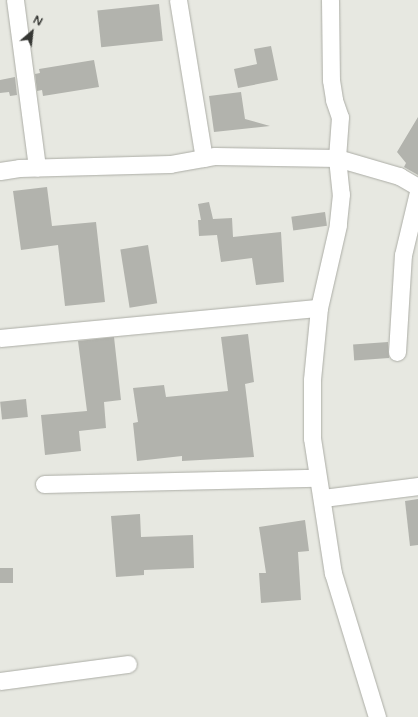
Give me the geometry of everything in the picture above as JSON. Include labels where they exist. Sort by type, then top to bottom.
[{"type":"street","points":[[15,0],[37,168]]},
{"type":"street","points":[[178,0],[204,158]]},
{"type":"street","points":[[330,0],[331,80],[334,100],[340,117],[337,158],[341,194],[338,225],[319,308],[312,413],[316,478],[323,498],[333,573],[377,717]]},
{"type":"street","points":[[0,172],[19,168],[170,164],[204,158],[240,155],[337,158],[399,176],[418,187]]},
{"type":"street","points":[[397,352],[403,255],[418,192]]},
{"type":"street","points":[[0,338],[319,308]]},
{"type":"street","points":[[44,484],[316,478]]},
{"type":"street","points":[[323,498],[418,486]]},
{"type":"street","points":[[0,681],[128,664]]},
{"type":"building","points":[[159,4],[163,41],[101,47],[97,10]]},
{"type":"building","points":[[271,46],[278,80],[238,88],[234,69],[257,64],[254,49]]},
{"type":"building","points":[[94,60],[99,87],[43,96],[42,90],[37,91],[35,74],[40,73],[39,69]]},
{"type":"building","points":[[15,77],[17,95],[10,96],[9,92],[0,93],[0,80]]},
{"type":"building","points":[[241,92],[245,119],[270,126],[214,132],[209,96]]},
{"type":"building","points":[[418,117],[418,175],[404,167],[406,163],[397,152]]},
{"type":"building","points":[[47,187],[52,226],[96,222],[105,302],[65,306],[58,245],[21,250],[13,191]]},
{"type":"building","points":[[209,202],[213,219],[232,218],[233,237],[281,232],[284,282],[256,285],[252,258],[221,262],[217,235],[199,236],[198,220],[201,220],[198,204]]},
{"type":"building","points":[[325,212],[327,226],[293,231],[291,217]]},
{"type":"building","points":[[148,245],[157,303],[130,308],[120,249]]},
{"type":"building","points":[[248,334],[254,382],[245,384],[254,457],[182,461],[182,456],[137,461],[133,423],[138,422],[133,388],[164,385],[166,397],[228,391],[221,337]]},
{"type":"building","points":[[114,337],[121,400],[104,402],[106,428],[79,431],[81,451],[45,455],[41,415],[87,411],[78,341]]},
{"type":"building","points":[[388,342],[389,358],[354,360],[353,344]]},
{"type":"building","points":[[26,399],[28,417],[2,420],[0,402]]},
{"type":"building","points":[[418,499],[418,545],[410,546],[405,501]]},
{"type":"building","points":[[140,514],[141,537],[193,535],[194,568],[144,570],[144,575],[116,577],[111,516]]},
{"type":"building","points":[[305,520],[309,551],[298,552],[301,600],[261,603],[259,573],[266,573],[259,527]]},
{"type":"building","points":[[0,568],[13,568],[13,583],[0,583]]}]
